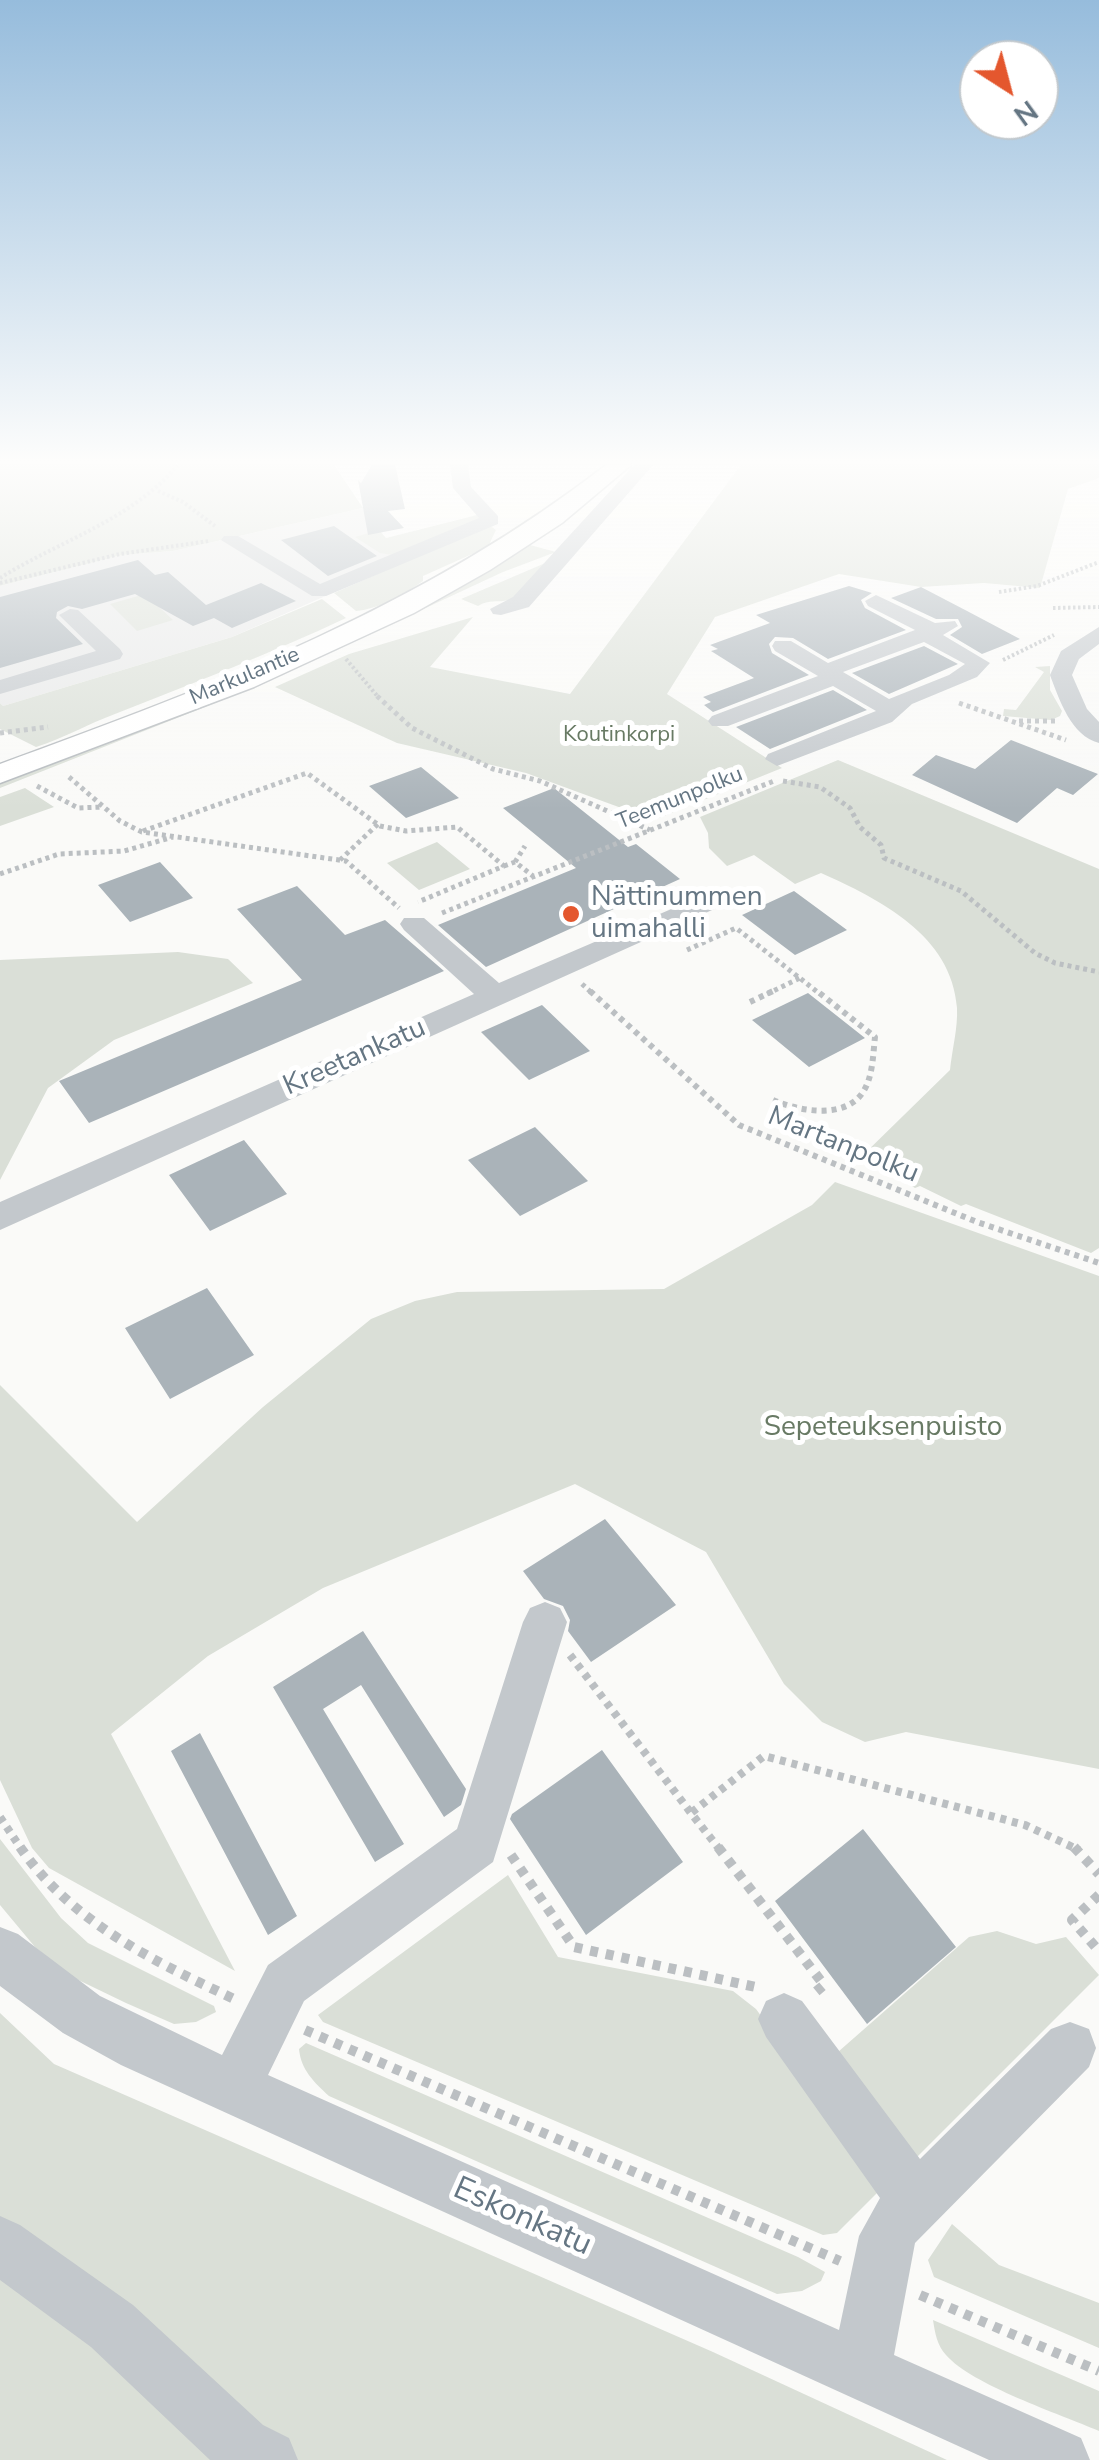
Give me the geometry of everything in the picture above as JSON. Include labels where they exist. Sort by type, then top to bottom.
[{"type":"main road","name":"Markulantie","points":[[0,774],[216,691],[349,633],[455,580]]},
{"type":"street","points":[[298,580],[319,592],[348,580]]},
{"type":"street","points":[[501,608],[522,602],[542,580]]},
{"type":"street","points":[[784,770],[884,717],[889,709],[966,675],[979,663],[936,630],[876,601]]},
{"type":"street","points":[[0,687],[112,654],[70,615]]},
{"type":"street","points":[[720,721],[936,630]]},
{"type":"street","points":[[1088,734],[1064,690],[1062,666],[1099,634]]},
{"type":"street","points":[[784,646],[889,709]]},
{"type":"street","name":"Kreetankatu","points":[[0,1216],[711,900]]},
{"type":"street","points":[[407,917],[495,996]]},
{"type":"street","points":[[234,2087],[286,1983],[476,1845],[545,1622]]},
{"type":"street","name":"Eskonkatu","points":[[0,1952],[33,1984],[76,2015],[130,2044],[234,2087],[1059,2460]]},
{"type":"street","points":[[784,2019],[917,2202]]},
{"type":"street","points":[[861,2371],[887,2236],[1070,2048]]},
{"type":"street","points":[[0,2245],[112,2326],[241,2447],[267,2460]]},
{"type":"path","points":[[999,592],[1053,580]]},
{"type":"path","points":[[1053,608],[1099,608]]},
{"type":"path","points":[[342,654],[379,698],[412,728],[493,769],[540,780],[650,830]]},
{"type":"path","points":[[959,703],[1013,721],[1088,734]]},
{"type":"path","points":[[1013,721],[1088,734]]},
{"type":"path","points":[[784,770],[820,787],[850,808],[860,827],[881,845],[884,858],[961,891],[1035,953],[1055,963],[1099,972]]},
{"type":"path","name":"Teemunpolku","points":[[407,917],[533,876],[650,830],[784,770]]},
{"type":"path","points":[[142,832],[306,774],[341,794],[378,824],[406,831],[458,827],[504,866]]},
{"type":"path","points":[[69,777],[142,832],[346,861],[407,917],[516,862],[525,846]]},
{"type":"path","points":[[29,781],[78,808],[104,807]]},
{"type":"path","points":[[340,860],[378,824]]},
{"type":"path","points":[[0,874],[59,854],[124,851],[177,836]]},
{"type":"path","points":[[516,862],[533,876]]},
{"type":"path","points":[[687,950],[736,928],[875,1037],[865,1090],[855,1101],[837,1108],[804,1110],[773,1100]]},
{"type":"path","name":"Martanpolku","points":[[562,966],[739,1125],[977,1222],[1099,1263]]},
{"type":"path","points":[[750,1002],[800,978]]},
{"type":"path","points":[[476,1845],[512,1855],[574,1947],[757,1984],[784,2019],[824,1984],[545,1622]]},
{"type":"path","points":[[691,1813],[764,1756],[1026,1825],[1079,1850],[1099,1874]]},
{"type":"path","points":[[0,1817],[39,1876],[94,1927],[123,1946],[270,2015],[1099,2372]]},
{"type":"path","points":[[1099,1895],[1072,1920],[1099,1951]]},
{"type":"shaded area","points":[[24,580],[362,580],[232,637],[3,706],[0,586]]},
{"type":"green space","points":[[0,580],[24,580],[0,586]]},
{"type":"green space","points":[[364,580],[423,580],[400,596],[365,610],[356,611],[334,593]]},
{"type":"green space","points":[[470,580],[486,580],[258,686],[0,788],[0,782]]},
{"type":"green space","points":[[506,580],[534,580],[515,598],[505,601],[478,606],[461,599]]},
{"type":"green space","name":"Koutinkorpi","points":[[655,580],[822,580],[715,617],[667,694],[782,768],[654,820],[526,773],[397,743],[275,687],[349,654],[473,617],[430,667],[570,694]]},
{"type":"green space","points":[[876,580],[1042,580],[1040,588],[984,583],[921,587]]},
{"type":"green space","points":[[145,594],[173,620],[137,631],[110,604]]},
{"type":"green space","points":[[322,599],[346,618],[36,747],[0,729],[0,703],[3,706],[232,637]]},
{"type":"green space","points":[[1050,666],[1050,690],[1062,711],[1060,716],[1051,720],[1003,716],[1004,709],[1016,710],[1044,672],[1035,667]]},
{"type":"green space","points":[[838,760],[1099,869],[1099,1248],[1091,1253],[966,1204],[961,1206],[920,1186],[915,1188],[857,1161],[950,1070],[957,1008],[942,960],[909,923],[866,895],[821,873],[795,884],[754,855],[727,866],[709,848],[708,833],[700,817]]},
{"type":"green space","points":[[25,788],[54,807],[0,826],[0,797]]},
{"type":"green space","points":[[437,842],[470,869],[419,890],[387,863]]},
{"type":"green space","points":[[178,952],[228,959],[253,983],[114,1040],[48,1088],[0,1180],[0,960]]},
{"type":"green space","name":"Sepeteuksenpuisto","points":[[835,1182],[1099,1276],[1099,1769],[906,1732],[865,1742],[822,1722],[784,1684],[706,1552],[575,1484],[323,1588],[208,1656],[111,1734],[235,1971],[49,1868],[32,1848],[0,1780],[0,1385],[137,1522],[263,1407],[371,1319],[415,1301],[457,1292],[664,1289],[812,1205]]},
{"type":"green space","points":[[0,1839],[61,1918],[88,1943],[214,2006],[216,2012],[196,2022],[174,2024],[70,1976],[35,1947],[0,1905]]},
{"type":"green space","points":[[508,1875],[558,1957],[733,1991],[756,2009],[885,2185],[837,2233],[823,2235],[323,2022],[318,2015]]},
{"type":"green space","points":[[997,1931],[1036,1944],[1066,1937],[1099,1975],[908,2166],[830,2059],[969,1937]]},
{"type":"green space","points":[[0,2013],[54,2064],[713,2352],[947,2460],[0,2460]]},
{"type":"green space","points":[[306,2043],[798,2257],[825,2272],[821,2281],[802,2291],[777,2294],[329,2096],[302,2063],[299,2049]]},
{"type":"green space","points":[[952,2224],[999,2265],[1099,2303],[1099,2348],[934,2277],[928,2260]]},
{"type":"green space","points":[[933,2320],[1099,2391],[1099,2431],[996,2388],[958,2366],[940,2347]]},
{"type":"building","points":[[64,580],[177,580],[206,605],[261,583],[296,601],[232,628],[214,618],[193,626],[135,594],[82,609],[68,606],[57,612],[56,618],[83,644],[0,668],[0,597]]},
{"type":"building","points":[[849,586],[872,593],[861,600],[865,608],[906,630],[828,659],[793,638],[775,637],[769,644],[772,653],[809,675],[713,712],[704,705],[711,702],[703,697],[754,678],[711,651],[718,649],[710,645],[770,623],[756,615]]},
{"type":"building","points":[[921,587],[1020,639],[982,654],[950,635],[962,627],[958,619],[936,619],[891,598]]},
{"type":"building","points":[[924,646],[958,664],[889,694],[852,673]]},
{"type":"building","points":[[833,690],[867,710],[770,749],[736,727]]},
{"type":"building","points":[[1011,740],[1098,774],[1073,795],[1057,788],[1017,823],[912,775],[936,755],[975,769]]},
{"type":"building","points":[[421,767],[459,798],[406,818],[369,786]]},
{"type":"building","points":[[554,788],[628,847],[636,844],[680,879],[486,967],[438,925],[576,868],[503,808]]},
{"type":"building","points":[[160,862],[193,898],[130,922],[98,885]]},
{"type":"building","points":[[297,886],[345,935],[385,920],[444,971],[89,1123],[59,1081],[302,980],[237,909]]},
{"type":"building","points":[[794,891],[847,930],[795,955],[742,915]]},
{"type":"building","points":[[808,993],[865,1038],[809,1067],[752,1020]]},
{"type":"building","points":[[542,1005],[590,1051],[529,1080],[481,1032]]},
{"type":"building","points":[[535,1127],[588,1181],[520,1216],[468,1160]]},
{"type":"building","points":[[244,1140],[287,1194],[210,1231],[169,1175]]},
{"type":"building","points":[[207,1288],[254,1355],[170,1399],[125,1328]]},
{"type":"building","points":[[605,1519],[676,1605],[591,1662],[568,1631],[570,1620],[563,1606],[544,1599],[523,1571]]},
{"type":"building","points":[[363,1631],[466,1789],[461,1805],[444,1817],[361,1685],[323,1709],[404,1844],[375,1862],[273,1687]]},
{"type":"building","points":[[200,1733],[297,1916],[268,1935],[171,1751]]},
{"type":"building","points":[[602,1750],[683,1862],[586,1935],[510,1819]]},
{"type":"building","points":[[863,1829],[956,1947],[867,2024],[775,1901]]},
{"type":"place","name":"Nättinummen uimahalli","points":[[571,914]]}]
